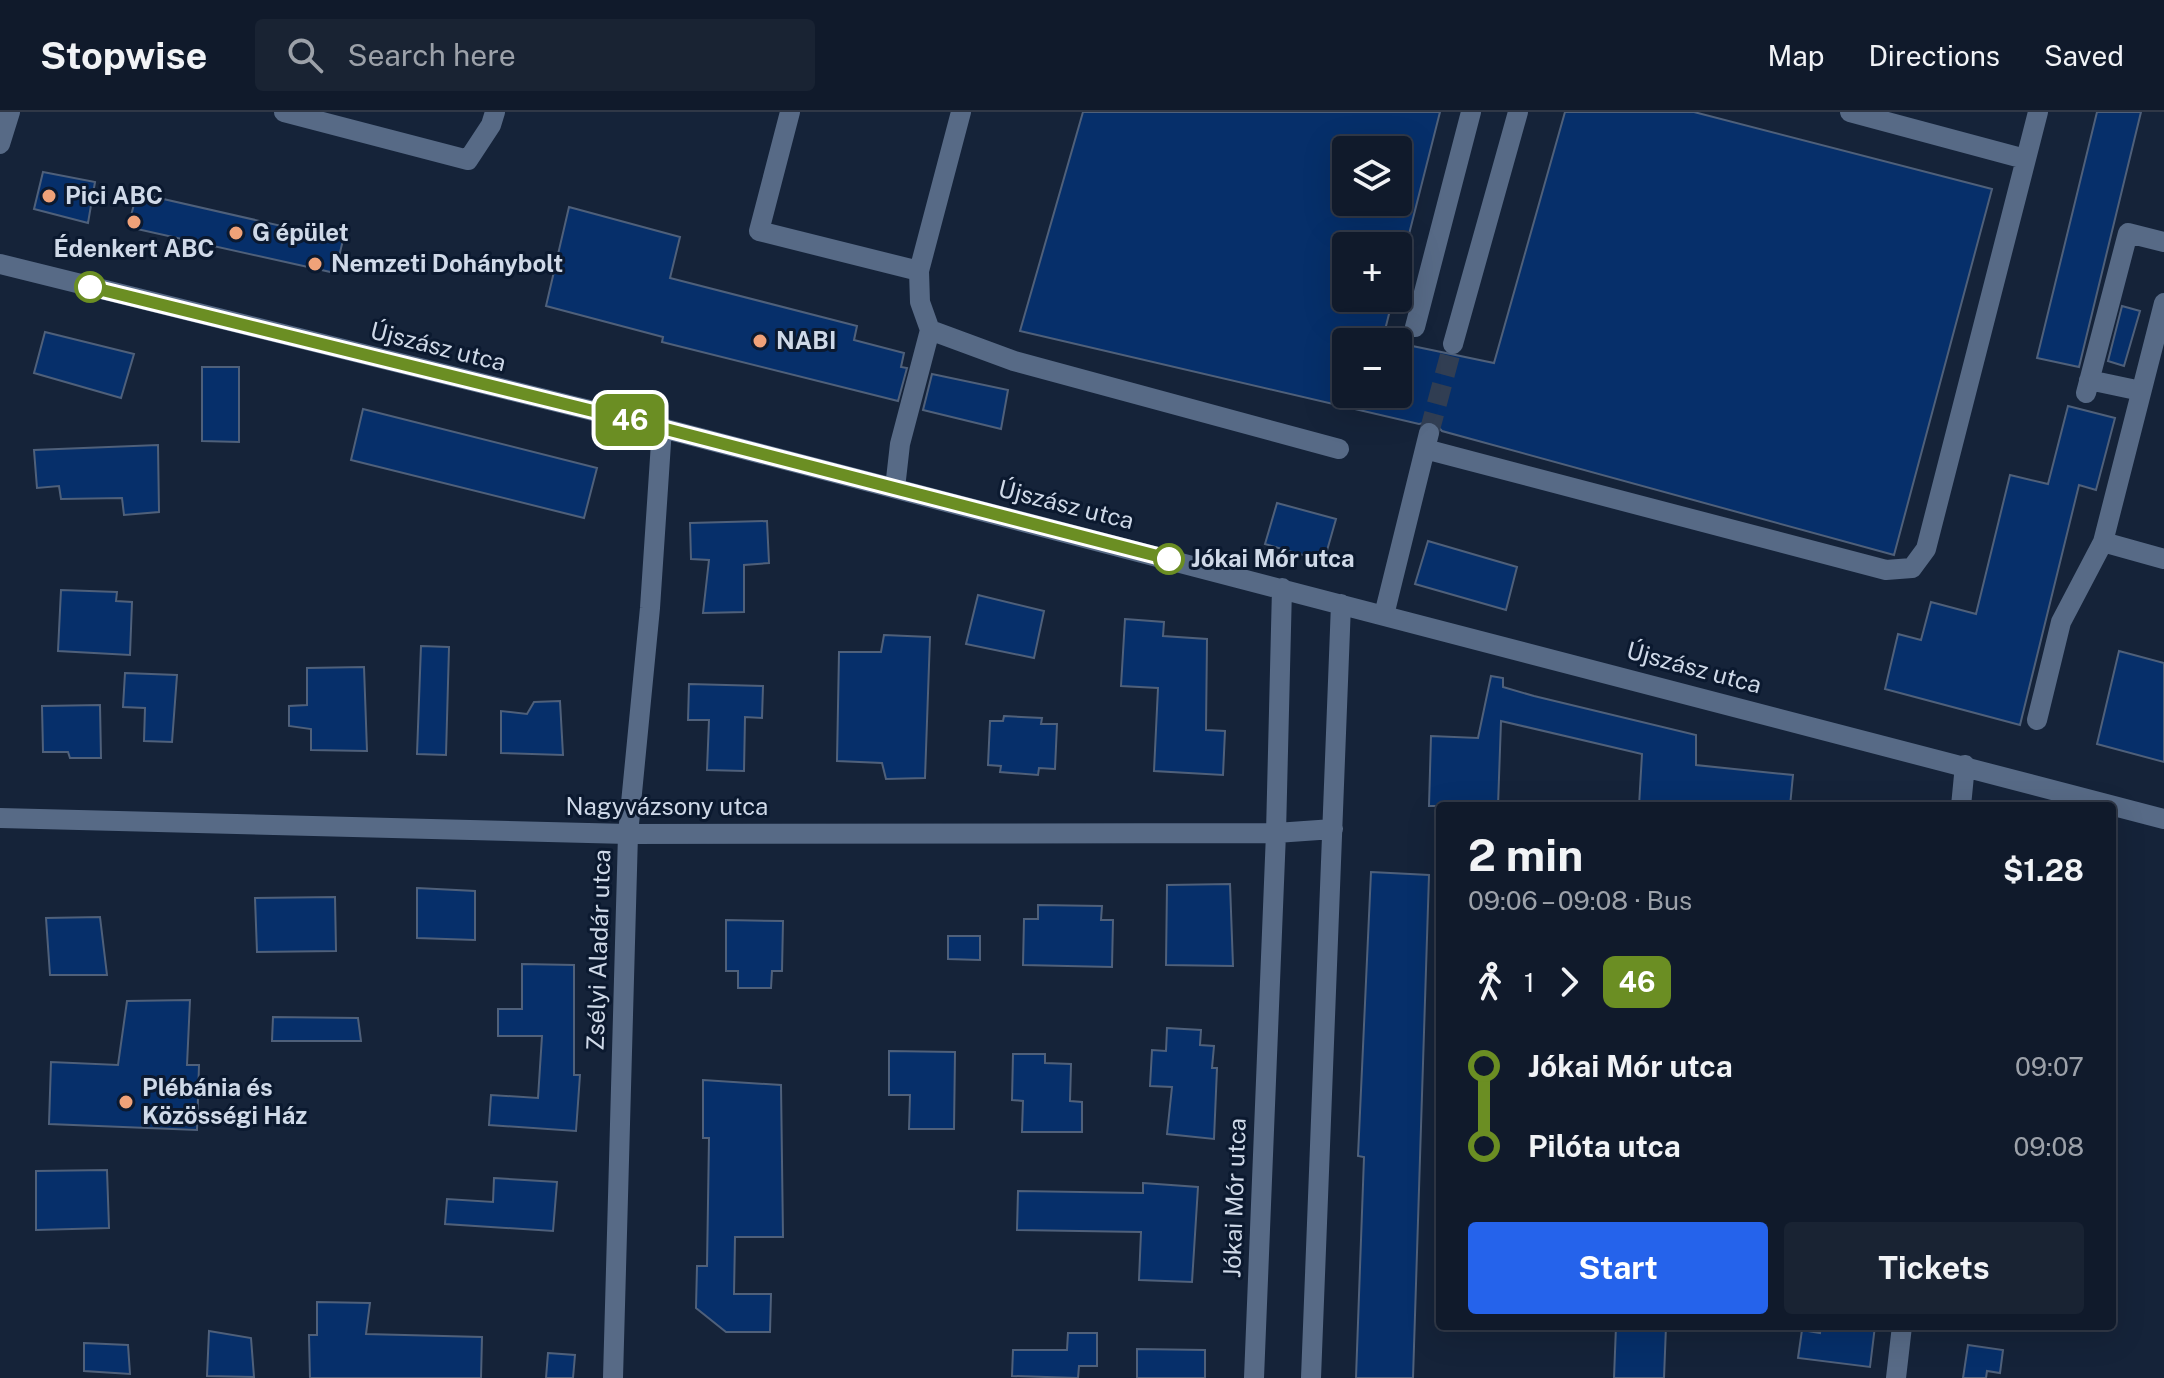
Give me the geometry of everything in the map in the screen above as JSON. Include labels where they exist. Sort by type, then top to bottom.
[{"type":"street","points":[[0,144],[10,112]]},
{"type":"street","points":[[284,112],[468,160],[491,125],[495,112]]},
{"type":"street","points":[[790,112],[759,231],[919,271]]},
{"type":"street","points":[[895,488],[900,444],[930,330],[920,302],[919,271],[961,112]]},
{"type":"street","points":[[1415,327],[1471,112]]},
{"type":"street","points":[[1453,344],[1518,112]]},
{"type":"street","points":[[1850,112],[2025,159]]},
{"type":"street","points":[[1384,615],[1427,441],[1886,570],[1912,568],[1926,549],[2038,112]]},
{"type":"street","points":[[2141,391],[2087,386],[2128,233],[2164,242]]},
{"type":"street","name":"Újszász utca","points":[[0,264],[662,428],[2101,802]]},
{"type":"street","points":[[2037,720],[2061,622],[2103,542],[2164,303]]},
{"type":"street","points":[[930,330],[1014,361],[1339,449]]},
{"type":"street","name":"Zsélyi Aladár utca","points":[[613,1378],[628,834],[650,608],[662,428]]},
{"type":"street","points":[[2103,542],[2164,559]]},
{"type":"street","name":"Jókai Mór utca","points":[[1254,1378],[1276,833],[1282,588]]},
{"type":"street","points":[[1311,1378],[1341,604]]},
{"type":"street","points":[[1961,802],[1965,765]]},
{"type":"street","name":"Újszász utca","points":[[2116,806],[2164,819]]},
{"type":"street","name":"Nagyvázsony utca","points":[[0,818],[628,834],[1276,833],[1333,829]]},
{"type":"street","points":[[1896,1378],[1902,1330]]},
{"type":"building","points":[[1083,112],[1440,112],[1410,232],[1332,232],[1332,312],[1390,312],[1386,328],[1332,328],[1332,404],[1020,331]]},
{"type":"building","points":[[1565,112],[1694,112],[1992,189],[1894,555],[1442,431],[1433,421],[1419,424],[1350,408],[1412,408],[1412,346],[1494,363]]},
{"type":"building","points":[[2097,112],[2141,112],[2079,367],[2037,358]]},
{"type":"building","points":[[43,172],[95,182],[88,223],[34,209]]},
{"type":"building","name":"G épület","points":[[137,193],[343,240],[335,273],[128,227]]},
{"type":"building","points":[[569,207],[680,237],[670,278],[857,326],[854,340],[904,353],[901,367],[907,368],[898,401],[662,342],[663,337],[546,306]]},
{"type":"building","points":[[2122,306],[2140,311],[2124,366],[2108,361]]},
{"type":"building","points":[[45,332],[134,354],[121,398],[34,373]]},
{"type":"building","points":[[202,367],[239,367],[239,442],[202,441]]},
{"type":"building","points":[[932,374],[1008,390],[1001,429],[923,410]]},
{"type":"building","points":[[2068,406],[2115,418],[2096,490],[2079,485],[2020,725],[1885,689],[1898,634],[1921,640],[1931,602],[1976,614],[2010,475],[2048,484]]},
{"type":"building","points":[[363,409],[597,468],[584,518],[351,460]]},
{"type":"building","points":[[158,445],[159,512],[124,515],[122,498],[61,499],[59,486],[37,488],[34,450]]},
{"type":"building","points":[[1277,503],[1336,519],[1324,561],[1265,544]]},
{"type":"building","points":[[767,521],[769,563],[744,565],[744,612],[703,613],[709,560],[691,559],[690,523]]},
{"type":"building","points":[[1428,541],[1517,567],[1506,610],[1415,584]]},
{"type":"building","points":[[61,590],[117,592],[116,601],[132,602],[130,655],[58,651]]},
{"type":"building","points":[[978,595],[1044,611],[1034,658],[966,644]]},
{"type":"building","points":[[1125,619],[1164,622],[1163,636],[1207,639],[1206,730],[1225,731],[1223,775],[1154,771],[1158,688],[1121,686]]},
{"type":"building","points":[[884,635],[930,637],[925,778],[886,779],[882,763],[837,761],[839,652],[881,652]]},
{"type":"building","points":[[421,646],[449,647],[446,755],[417,754]]},
{"type":"building","points":[[2119,651],[2164,663],[2164,762],[2097,744]]},
{"type":"building","points":[[364,667],[367,751],[311,750],[311,729],[289,726],[289,706],[307,705],[307,668]]},
{"type":"building","points":[[125,673],[177,675],[172,742],[144,741],[145,708],[123,707]]},
{"type":"building","points":[[1491,676],[1503,678],[1503,687],[1696,735],[1696,765],[1793,775],[1790,802],[1639,802],[1642,754],[1501,721],[1498,802],[1436,802],[1436,806],[1429,806],[1431,736],[1478,738]]},
{"type":"building","points":[[689,684],[763,686],[762,718],[745,717],[744,771],[707,770],[709,720],[688,720]]},
{"type":"building","points":[[560,701],[563,755],[501,753],[501,711],[527,714],[534,702]]},
{"type":"building","points":[[100,705],[101,758],[70,758],[68,752],[43,752],[42,706]]},
{"type":"building","points":[[1004,716],[1042,718],[1041,724],[1057,724],[1055,769],[1039,768],[1038,775],[1000,772],[1001,766],[988,765],[990,721],[1003,721]]},
{"type":"building","points":[[1371,872],[1429,875],[1413,1378],[1356,1378],[1364,1157],[1358,1156]]},
{"type":"building","points":[[1230,884],[1233,966],[1166,965],[1167,885]]},
{"type":"building","points":[[417,888],[475,891],[475,940],[417,938]]},
{"type":"building","points":[[335,897],[336,951],[257,952],[255,898]]},
{"type":"building","points":[[1038,905],[1102,906],[1101,920],[1113,920],[1112,967],[1023,965],[1024,919],[1038,919]]},
{"type":"building","points":[[100,917],[107,975],[50,975],[46,918]]},
{"type":"building","points":[[726,920],[783,921],[782,971],[772,971],[771,988],[738,988],[738,971],[726,971]]},
{"type":"building","points":[[948,936],[980,936],[980,960],[948,959]]},
{"type":"building","points":[[522,964],[574,965],[574,1075],[580,1075],[576,1131],[489,1125],[491,1095],[538,1098],[542,1036],[498,1036],[498,1009],[522,1009]]},
{"type":"building","name":"Plébánia és Közösségi Ház","points":[[190,1000],[187,1065],[199,1065],[197,1130],[49,1124],[51,1062],[118,1065],[127,1001]]},
{"type":"building","points":[[273,1017],[358,1018],[361,1041],[272,1041]]},
{"type":"building","points":[[1167,1028],[1201,1030],[1200,1045],[1214,1046],[1212,1068],[1217,1068],[1214,1139],[1167,1134],[1172,1087],[1150,1086],[1152,1050],[1166,1051]]},
{"type":"building","points":[[889,1051],[955,1052],[954,1129],[909,1129],[910,1095],[889,1095]]},
{"type":"building","points":[[1013,1054],[1045,1054],[1045,1063],[1071,1064],[1070,1101],[1082,1102],[1082,1132],[1022,1132],[1023,1101],[1012,1100]]},
{"type":"building","points":[[703,1080],[781,1085],[783,1237],[735,1237],[734,1294],[771,1294],[770,1332],[726,1332],[696,1308],[697,1266],[707,1266],[709,1138],[703,1138]]},
{"type":"building","points":[[107,1170],[109,1228],[36,1230],[36,1171]]},
{"type":"building","points":[[494,1178],[557,1182],[553,1231],[445,1224],[447,1199],[493,1202]]},
{"type":"building","points":[[1143,1183],[1198,1187],[1192,1282],[1139,1280],[1141,1232],[1017,1230],[1018,1191],[1143,1193]]},
{"type":"building","points":[[317,1302],[370,1303],[366,1334],[482,1337],[481,1378],[310,1378],[309,1335],[317,1335]]},
{"type":"building","points":[[1616,1330],[1666,1330],[1664,1378],[1614,1378]]},
{"type":"building","points":[[1802,1330],[1820,1333],[1820,1330],[1875,1330],[1870,1367],[1798,1358]]},
{"type":"building","points":[[209,1331],[251,1338],[254,1377],[207,1376]]},
{"type":"building","points":[[1068,1333],[1097,1333],[1097,1366],[1079,1366],[1078,1378],[1012,1376],[1013,1350],[1067,1350]]},
{"type":"building","points":[[84,1343],[128,1345],[130,1374],[84,1371]]},
{"type":"building","points":[[1968,1345],[2003,1350],[2000,1373],[1987,1371],[1986,1378],[1963,1378]]},
{"type":"building","points":[[1137,1349],[1205,1350],[1205,1378],[1137,1378]]},
{"type":"building","points":[[548,1353],[575,1355],[573,1378],[546,1378]]},
{"type":"tunnel","points":[[1429,433],[1453,344]]},
{"type":"bus line","name":"46","points":[[90,287],[662,428],[1169,559]]},
{"type":"place","name":"Pici ABC","points":[[49,196]]},
{"type":"place","name":"Édenkert ABC","points":[[134,222]]},
{"type":"place","name":"G épület","points":[[236,233]]},
{"type":"place","name":"Nemzeti Dohánybolt","points":[[315,264]]},
{"type":"place","name":"NABI","points":[[760,341]]},
{"type":"place","name":"Jókai Mór utca","points":[[1169,559]]},
{"type":"place","name":"Plébánia és Közösségi Ház","points":[[126,1102]]}]
